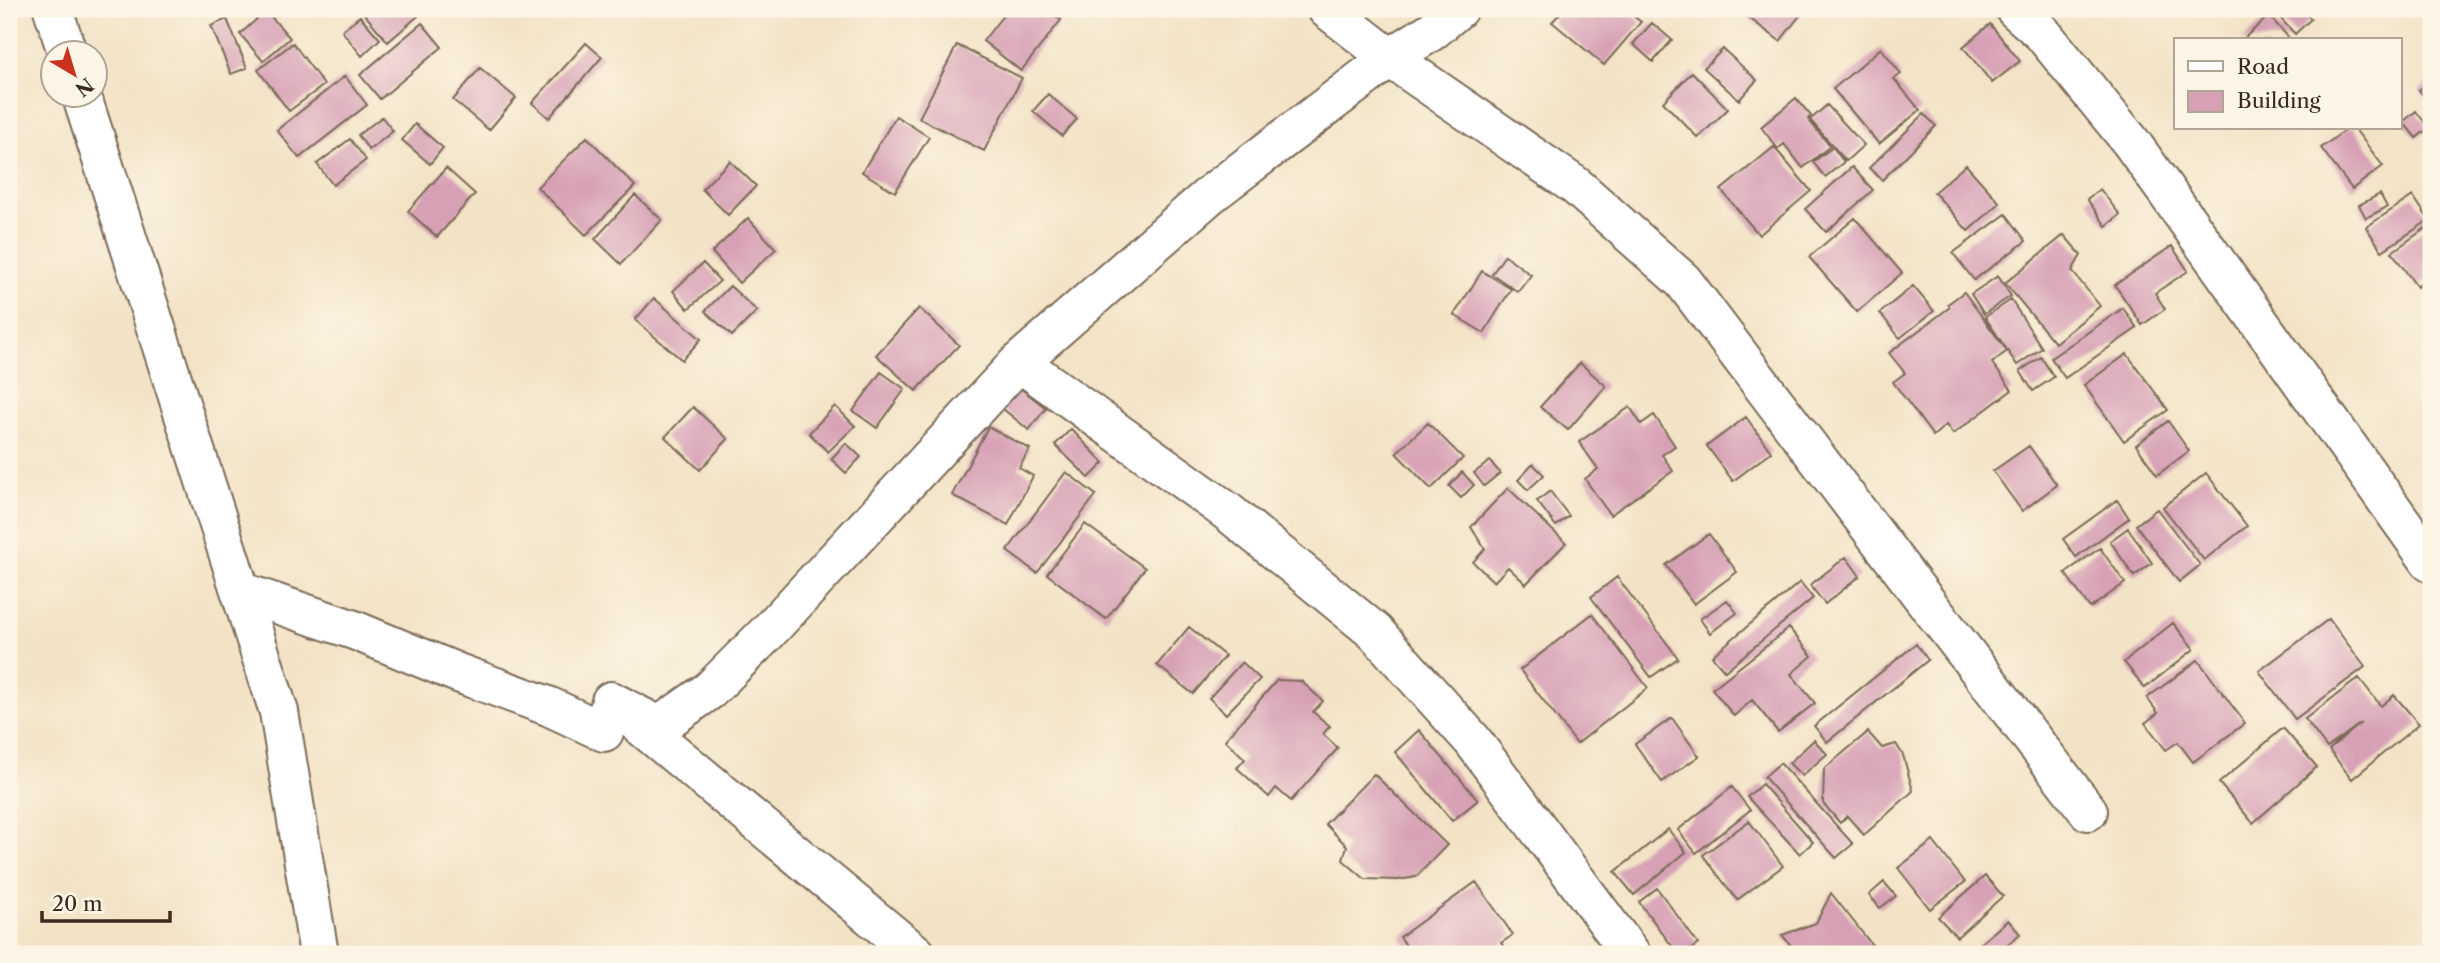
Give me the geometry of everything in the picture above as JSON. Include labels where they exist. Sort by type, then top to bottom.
[{"type":"main road","points":[[53,9],[62,38]]},
{"type":"main road","points":[[1328,9],[1390,58],[1576,186],[1683,281],[2088,811]]},
{"type":"main road","points":[[611,701],[659,726],[709,690],[767,633],[1019,362],[1211,194],[1458,9]]},
{"type":"main road","points":[[2015,9],[2042,33],[2131,142],[2431,562]]},
{"type":"main road","points":[[86,108],[279,712],[319,954]]},
{"type":"main road","points":[[1019,362],[1228,512],[1375,632],[1473,741],[1631,954]]},
{"type":"main road","points":[[242,592],[354,629],[458,673],[548,706],[604,732],[611,701]]},
{"type":"main road","points":[[611,701],[916,954]]},
{"type":"building","points":[[360,9],[411,9],[418,16],[388,42]]},
{"type":"building","points":[[1008,9],[1046,9],[1061,20],[1021,71],[983,41]]},
{"type":"building","points":[[1564,9],[1624,9],[1641,22],[1604,65],[1552,22]]},
{"type":"building","points":[[1750,9],[1805,9],[1780,41],[1745,15]]},
{"type":"building","points":[[2290,9],[2302,9],[2311,19],[2295,34],[2280,18]]},
{"type":"building","points":[[266,11],[290,38],[263,61],[240,34]]},
{"type":"building","points":[[360,16],[380,39],[362,56],[342,31]]},
{"type":"building","points":[[2269,16],[2289,38],[2244,38]]},
{"type":"building","points":[[227,19],[247,68],[231,74],[211,26]]},
{"type":"building","points":[[422,23],[442,47],[380,99],[360,75]]},
{"type":"building","points":[[1652,23],[1672,40],[1653,62],[1633,44]]},
{"type":"building","points":[[1990,24],[2020,61],[1992,83],[1963,47]]},
{"type":"building","points":[[293,43],[324,85],[289,111],[258,70]]},
{"type":"building","points":[[586,43],[602,57],[549,118],[532,103]]},
{"type":"building","points":[[957,45],[1022,78],[984,151],[919,118]]},
{"type":"building","points":[[1881,48],[1901,74],[1894,79],[1920,110],[1879,144],[1833,89]]},
{"type":"building","points":[[1723,49],[1757,80],[1739,100],[1704,68]]},
{"type":"building","points":[[480,68],[516,98],[489,130],[453,100]]},
{"type":"building","points":[[1692,72],[1728,109],[1698,138],[1663,102]]},
{"type":"building","points":[[345,76],[367,105],[299,158],[277,130]]},
{"type":"building","points":[[2431,80],[2431,104],[2419,90]]},
{"type":"building","points":[[1048,94],[1077,119],[1062,136],[1033,111]]},
{"type":"building","points":[[1796,98],[1811,116],[1808,119],[1830,146],[1803,168],[1784,144],[1778,149],[1761,127]]},
{"type":"building","points":[[1827,105],[1864,145],[1846,161],[1810,120]]},
{"type":"building","points":[[2416,111],[2429,128],[2416,138],[2403,122]]},
{"type":"building","points":[[1924,114],[1936,126],[1882,180],[1869,168]]},
{"type":"building","points":[[896,116],[929,137],[895,192],[862,172]]},
{"type":"building","points":[[382,117],[393,131],[369,150],[358,135]]},
{"type":"building","points":[[415,124],[443,148],[430,164],[402,140]]},
{"type":"building","points":[[2345,130],[2356,130],[2383,166],[2352,189],[2321,148]]},
{"type":"building","points":[[587,137],[635,186],[586,235],[537,187]]},
{"type":"building","points":[[350,139],[366,160],[333,185],[317,164]]},
{"type":"building","points":[[1774,147],[1811,191],[1759,235],[1721,190]]},
{"type":"building","points":[[1833,147],[1844,162],[1825,177],[1813,162]]},
{"type":"building","points":[[730,161],[756,186],[728,215],[702,189]]},
{"type":"building","points":[[1966,165],[2000,203],[1968,231],[1934,192]]},
{"type":"building","points":[[1852,167],[1873,190],[1826,232],[1805,209]]},
{"type":"building","points":[[446,168],[475,194],[437,237],[408,211]]},
{"type":"building","points":[[2100,189],[2120,215],[2106,226],[2087,199]]},
{"type":"building","points":[[2380,194],[2387,207],[2366,218],[2359,205]]},
{"type":"building","points":[[635,195],[662,220],[621,264],[595,239]]},
{"type":"building","points":[[2413,196],[2429,220],[2382,251],[2366,227]]},
{"type":"building","points":[[2006,214],[2026,241],[1974,280],[1953,253]]},
{"type":"building","points":[[748,218],[776,249],[739,283],[712,252]]},
{"type":"building","points":[[1855,218],[1902,273],[1857,312],[1809,257]]},
{"type":"building","points":[[2426,228],[2431,235],[2431,276],[2417,287],[2392,252]]},
{"type":"building","points":[[2064,235],[2081,255],[2072,271],[2100,306],[2055,343],[2005,283]]},
{"type":"building","points":[[2172,246],[2188,271],[2155,293],[2165,309],[2142,325],[2115,285]]},
{"type":"building","points":[[1505,255],[1531,275],[1518,292],[1492,274]]},
{"type":"building","points":[[703,263],[720,281],[688,309],[673,291]]},
{"type":"building","points":[[1482,271],[1511,289],[1484,333],[1454,315]]},
{"type":"building","points":[[1998,276],[2011,296],[1984,314],[1971,294]]},
{"type":"building","points":[[730,286],[757,311],[732,336],[705,311]]},
{"type":"building","points":[[1913,286],[1934,311],[1900,338],[1880,313]]},
{"type":"building","points":[[1964,292],[2007,351],[1992,363],[2012,390],[1953,434],[1946,425],[1933,436],[1893,382],[1905,373],[1889,353],[1950,307],[1948,304]]},
{"type":"building","points":[[654,298],[701,339],[682,360],[635,320]]},
{"type":"building","points":[[2011,300],[2042,348],[2017,365],[1985,317]]},
{"type":"building","points":[[919,308],[959,345],[916,391],[876,355]]},
{"type":"building","points":[[2123,308],[2137,328],[2065,378],[2051,358]]},
{"type":"building","points":[[2127,354],[2168,410],[2124,441],[2084,385]]},
{"type":"building","points":[[2041,357],[2054,377],[2033,391],[2020,371]]},
{"type":"building","points":[[1580,363],[1606,386],[1568,430],[1540,407]]},
{"type":"building","points":[[881,372],[905,389],[877,428],[853,411]]},
{"type":"building","points":[[1015,384],[1046,408],[1029,430],[998,405]]},
{"type":"building","points":[[835,406],[855,426],[828,452],[809,433]]},
{"type":"building","points":[[693,407],[728,439],[700,470],[665,437]]},
{"type":"building","points":[[1630,407],[1641,424],[1654,415],[1675,446],[1662,455],[1673,471],[1610,515],[1585,479],[1598,469],[1579,442]]},
{"type":"building","points":[[1746,417],[1771,452],[1733,481],[1707,446]]},
{"type":"building","points":[[2168,421],[2189,451],[2157,475],[2136,445]]},
{"type":"building","points":[[1428,423],[1463,458],[1431,489],[1396,453]]},
{"type":"building","points":[[988,427],[1030,449],[1019,468],[1033,476],[1008,525],[952,495]]},
{"type":"building","points":[[1071,429],[1104,463],[1089,478],[1055,445]]},
{"type":"building","points":[[846,443],[861,457],[846,473],[831,459]]},
{"type":"building","points":[[2029,446],[2057,485],[2022,511],[1993,471]]},
{"type":"building","points":[[1490,461],[1500,473],[1484,486],[1474,473]]},
{"type":"building","points":[[1533,464],[1544,475],[1528,490],[1518,480]]},
{"type":"building","points":[[1066,472],[1096,495],[1037,573],[1007,551]]},
{"type":"building","points":[[1462,472],[1474,485],[1461,498],[1449,486]]},
{"type":"building","points":[[2206,473],[2247,526],[2204,560],[2163,507]]},
{"type":"building","points":[[1508,488],[1566,543],[1526,584],[1508,567],[1494,582],[1473,562],[1485,549],[1471,527]]},
{"type":"building","points":[[1550,491],[1569,516],[1556,526],[1537,501]]},
{"type":"building","points":[[2117,500],[2129,518],[2076,557],[2063,539]]},
{"type":"building","points":[[2157,509],[2200,565],[2179,582],[2136,525]]},
{"type":"building","points":[[1085,524],[1145,568],[1106,619],[1047,574]]},
{"type":"building","points":[[2128,528],[2152,563],[2134,576],[2110,541]]},
{"type":"building","points":[[1709,534],[1737,572],[1694,604],[1666,565]]},
{"type":"building","points":[[2100,548],[2125,583],[2090,608],[2065,573]]},
{"type":"building","points":[[1846,557],[1860,576],[1825,604],[1810,585]]},
{"type":"building","points":[[1617,577],[1678,658],[1651,677],[1591,597]]},
{"type":"building","points":[[1800,582],[1813,598],[1725,671],[1712,656]]},
{"type":"building","points":[[1727,600],[1737,613],[1710,633],[1700,619]]},
{"type":"building","points":[[1592,614],[1648,688],[1577,744],[1520,670]]},
{"type":"building","points":[[2329,619],[2365,667],[2295,719],[2259,671]]},
{"type":"building","points":[[2173,623],[2194,649],[2145,688],[2124,662]]},
{"type":"building","points":[[1189,627],[1225,656],[1193,694],[1157,665]]},
{"type":"building","points":[[1789,628],[1812,656],[1791,674],[1815,703],[1778,732],[1752,700],[1734,716],[1712,689]]},
{"type":"building","points":[[1916,644],[1928,660],[1827,742],[1814,726]]},
{"type":"building","points":[[2198,660],[2245,723],[2193,762],[2178,742],[2166,750],[2145,723],[2158,713],[2147,698]]},
{"type":"building","points":[[1242,662],[1260,679],[1226,714],[1209,698]]},
{"type":"building","points":[[2359,678],[2381,706],[2394,695],[2419,724],[2352,779],[2329,750],[2361,723],[2327,748],[2305,719]]},
{"type":"building","points":[[1277,680],[1301,681],[1323,701],[1313,712],[1330,726],[1323,734],[1338,748],[1291,801],[1276,788],[1269,797],[1237,768],[1245,759],[1225,740]]},
{"type":"building","points":[[1672,718],[1699,756],[1662,782],[1635,744]]},
{"type":"building","points":[[2283,728],[2317,767],[2253,823],[2219,783]]},
{"type":"building","points":[[1419,730],[1478,800],[1452,821],[1395,752]]},
{"type":"building","points":[[1868,732],[1882,748],[1896,744],[1903,755],[1913,791],[1864,835],[1847,816],[1840,823],[1823,803],[1824,769]]},
{"type":"building","points":[[1814,740],[1827,754],[1802,776],[1789,763]]},
{"type":"building","points":[[1780,763],[1853,844],[1836,858],[1764,777]]},
{"type":"building","points":[[1374,774],[1447,845],[1416,877],[1398,880],[1365,879],[1343,860],[1347,846],[1325,824]]},
{"type":"building","points":[[1762,784],[1813,842],[1800,854],[1747,797]]},
{"type":"building","points":[[1732,787],[1750,810],[1696,853],[1678,830]]},
{"type":"building","points":[[1749,821],[1783,866],[1737,900],[1703,855]]},
{"type":"building","points":[[1668,829],[1686,852],[1634,895],[1615,872]]},
{"type":"building","points":[[1933,841],[1965,882],[1930,909],[1898,868]]},
{"type":"building","points":[[1985,876],[2003,896],[1957,937],[1938,917]]},
{"type":"building","points":[[1476,882],[1513,935],[1501,943],[1509,954],[1412,954],[1400,937]]},
{"type":"building","points":[[1884,882],[1896,896],[1880,908],[1869,895]]},
{"type":"building","points":[[1657,888],[1698,944],[1684,954],[1678,954],[1639,902]]},
{"type":"building","points":[[1831,893],[1879,954],[1798,954],[1782,935],[1816,923]]},
{"type":"building","points":[[2008,920],[2020,934],[1996,954],[1968,954]]}]
